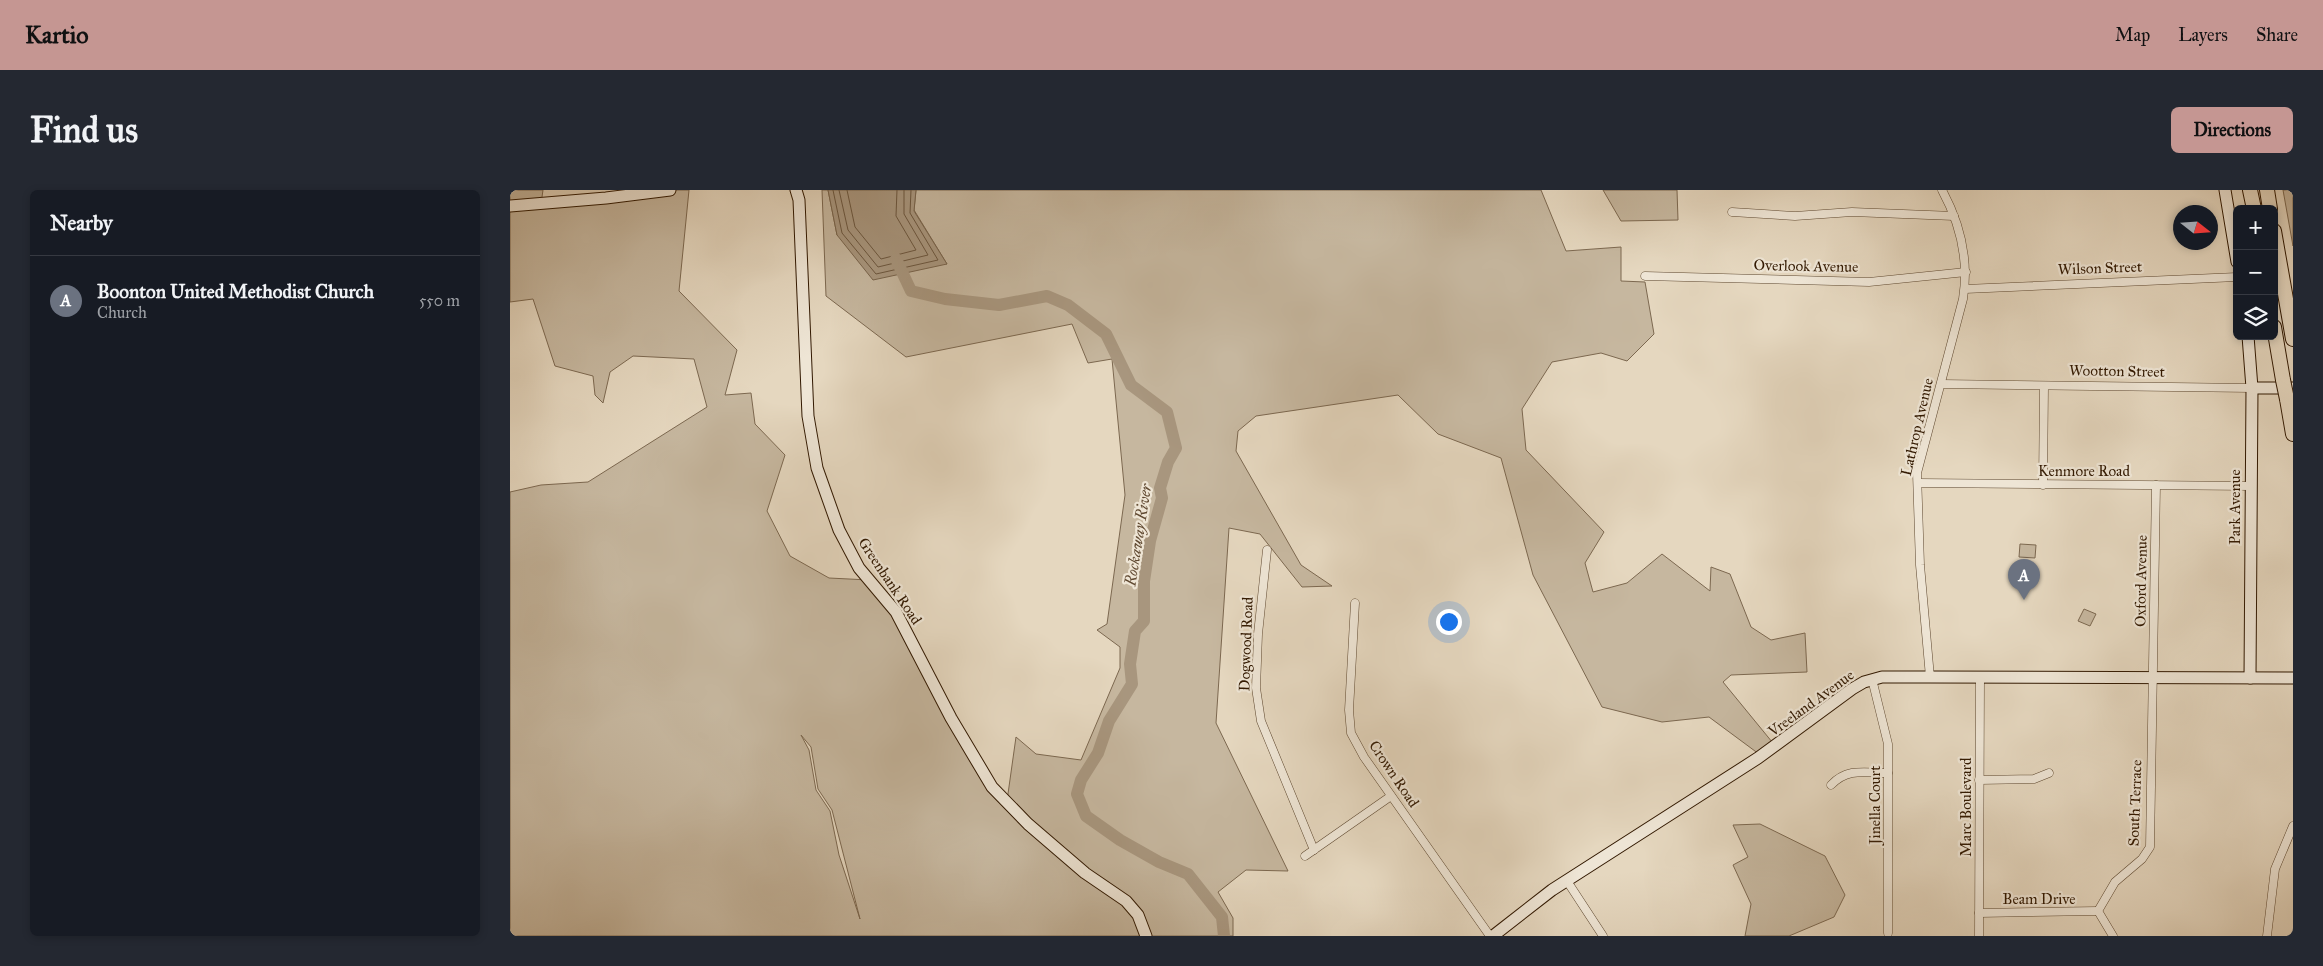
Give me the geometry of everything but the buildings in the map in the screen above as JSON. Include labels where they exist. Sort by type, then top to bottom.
[{"type":"highway","points":[[2250,190],[2253,205]]},
{"type":"highway","points":[[2267,190],[2269,205]]},
{"type":"highway","points":[[2277,250],[2293,339]]},
{"type":"highway","points":[[2277,340],[2288,389],[2293,434]]},
{"type":"street","points":[[510,206],[670,190]]},
{"type":"street","name":"Greenbank Road","points":[[796,190],[800,219],[808,416],[817,468],[839,530],[859,568],[896,612],[947,710],[992,787],[1028,824],[1085,873],[1126,900],[1138,915],[1146,936]]},
{"type":"street","name":"Lathrop Avenue","points":[[1930,677],[1920,565],[1918,473],[1965,288],[1966,272],[1961,238],[1954,216],[1942,190]]},
{"type":"street","points":[[2225,190],[2235,250]]},
{"type":"street","points":[[1732,212],[1796,216],[1852,212],[1954,216]]},
{"type":"street","name":"Overlook Avenue","points":[[1645,276],[1869,282],[1966,272]]},
{"type":"street","name":"Wilson Street","points":[[1965,288],[2233,278]]},
{"type":"street","name":"Park Avenue","points":[[2248,340],[2252,388],[2250,678]]},
{"type":"street","name":"Wootton Street","points":[[1941,384],[2288,389]]},
{"type":"street","points":[[2043,485],[2044,386]]},
{"type":"street","name":"Kenmore Road","points":[[1918,483],[2250,486]]},
{"type":"street","name":"Oxford Avenue","points":[[2154,677],[2156,485]]},
{"type":"street","name":"Dogwood Road","points":[[1267,550],[1258,634],[1256,688],[1261,721],[1314,850]]},
{"type":"street","name":"Crown Road","points":[[1355,603],[1349,710],[1351,733],[1391,796],[1492,936]]},
{"type":"street","name":"Vreeland Avenue","points":[[1492,936],[1567,881],[1758,758],[1845,693],[1872,679],[1930,677],[2293,678]]},
{"type":"street","name":"Marc Boulevard","points":[[1979,936],[1980,677]]},
{"type":"street","name":"South Terrace","points":[[2098,911],[2115,882],[2142,859],[2150,847],[2154,677]]},
{"type":"street","name":"Jinella Court","points":[[1872,679],[1885,728],[1888,773],[1888,933]]},
{"type":"street","points":[[1831,785],[1839,776],[1847,773],[1888,773]]},
{"type":"street","points":[[1979,780],[2034,779],[2049,773]]},
{"type":"street","points":[[1305,856],[1391,796]]},
{"type":"street","points":[[2267,936],[2275,869],[2293,826]]},
{"type":"street","points":[[1567,881],[1604,936]]},
{"type":"street","points":[[2098,911],[2113,936]]},
{"type":"street","name":"Beam Drive","points":[[1980,913],[2098,911]]},
{"type":"shaded area","points":[[510,190],[543,190],[541,204],[644,190],[689,190],[679,291],[737,350],[725,395],[751,393],[755,424],[785,455],[767,511],[790,556],[829,578],[869,580],[889,602],[1006,808],[1016,737],[1036,754],[1081,760],[1120,668],[1120,647],[1097,630],[1107,624],[1125,495],[1112,359],[1088,363],[1072,324],[906,357],[826,296],[822,190],[828,190],[837,235],[947,264],[914,210],[916,190],[1541,190],[1566,251],[1621,247],[1621,281],[1645,282],[1654,334],[1627,361],[1601,353],[1552,362],[1522,409],[1526,450],[1604,532],[1585,563],[1593,592],[1627,583],[1662,554],[1710,591],[1711,567],[1730,574],[1751,627],[1771,640],[1805,633],[1807,672],[1731,675],[1723,682],[1777,748],[1763,757],[1709,717],[1662,722],[1602,707],[1533,575],[1501,458],[1438,434],[1398,395],[1256,416],[1238,431],[1236,451],[1301,565],[1332,586],[1302,587],[1260,534],[1229,528],[1216,723],[1288,871],[1246,870],[1218,892],[1233,918],[1233,936],[510,936],[510,492],[541,485],[588,482],[707,407],[694,359],[633,356],[610,372],[603,403],[595,395],[593,376],[555,366],[533,299],[510,302]],"holes":[[[801,735],[811,747],[818,789],[832,810],[860,919],[839,855],[830,811],[816,790],[809,750]]]},
{"type":"shaded area","points":[[1603,190],[1677,190],[1678,220],[1621,221]]},
{"type":"shaded area","points":[[2283,190],[2293,190],[2293,246]]},
{"type":"shaded area","points":[[2020,544],[2036,545],[2035,558],[2019,557]]},
{"type":"shaded area","points":[[2084,609],[2096,614],[2090,626],[2078,621]]},
{"type":"shaded area","points":[[1760,824],[1825,856],[1845,895],[1834,917],[1789,936],[1745,936],[1751,904],[1733,865],[1748,857],[1733,825]]},
{"type":"water","points":[[828,190],[916,190],[914,211],[947,264],[873,280],[837,235]]},
{"type":"waterway","name":"Rockaway River","points":[[896,259],[911,291],[945,299],[999,305],[1047,296],[1068,305],[1106,334],[1131,385],[1167,412],[1176,448],[1168,462],[1160,488],[1162,498],[1150,541],[1144,581],[1144,621],[1135,631],[1130,664],[1132,684],[1109,721],[1098,753],[1081,780],[1077,794],[1086,816],[1120,840],[1159,862],[1188,874],[1222,917],[1224,936]]},
{"type":"place","name":"Boonton United Methodist Church","points":[[2024,600]]}]
